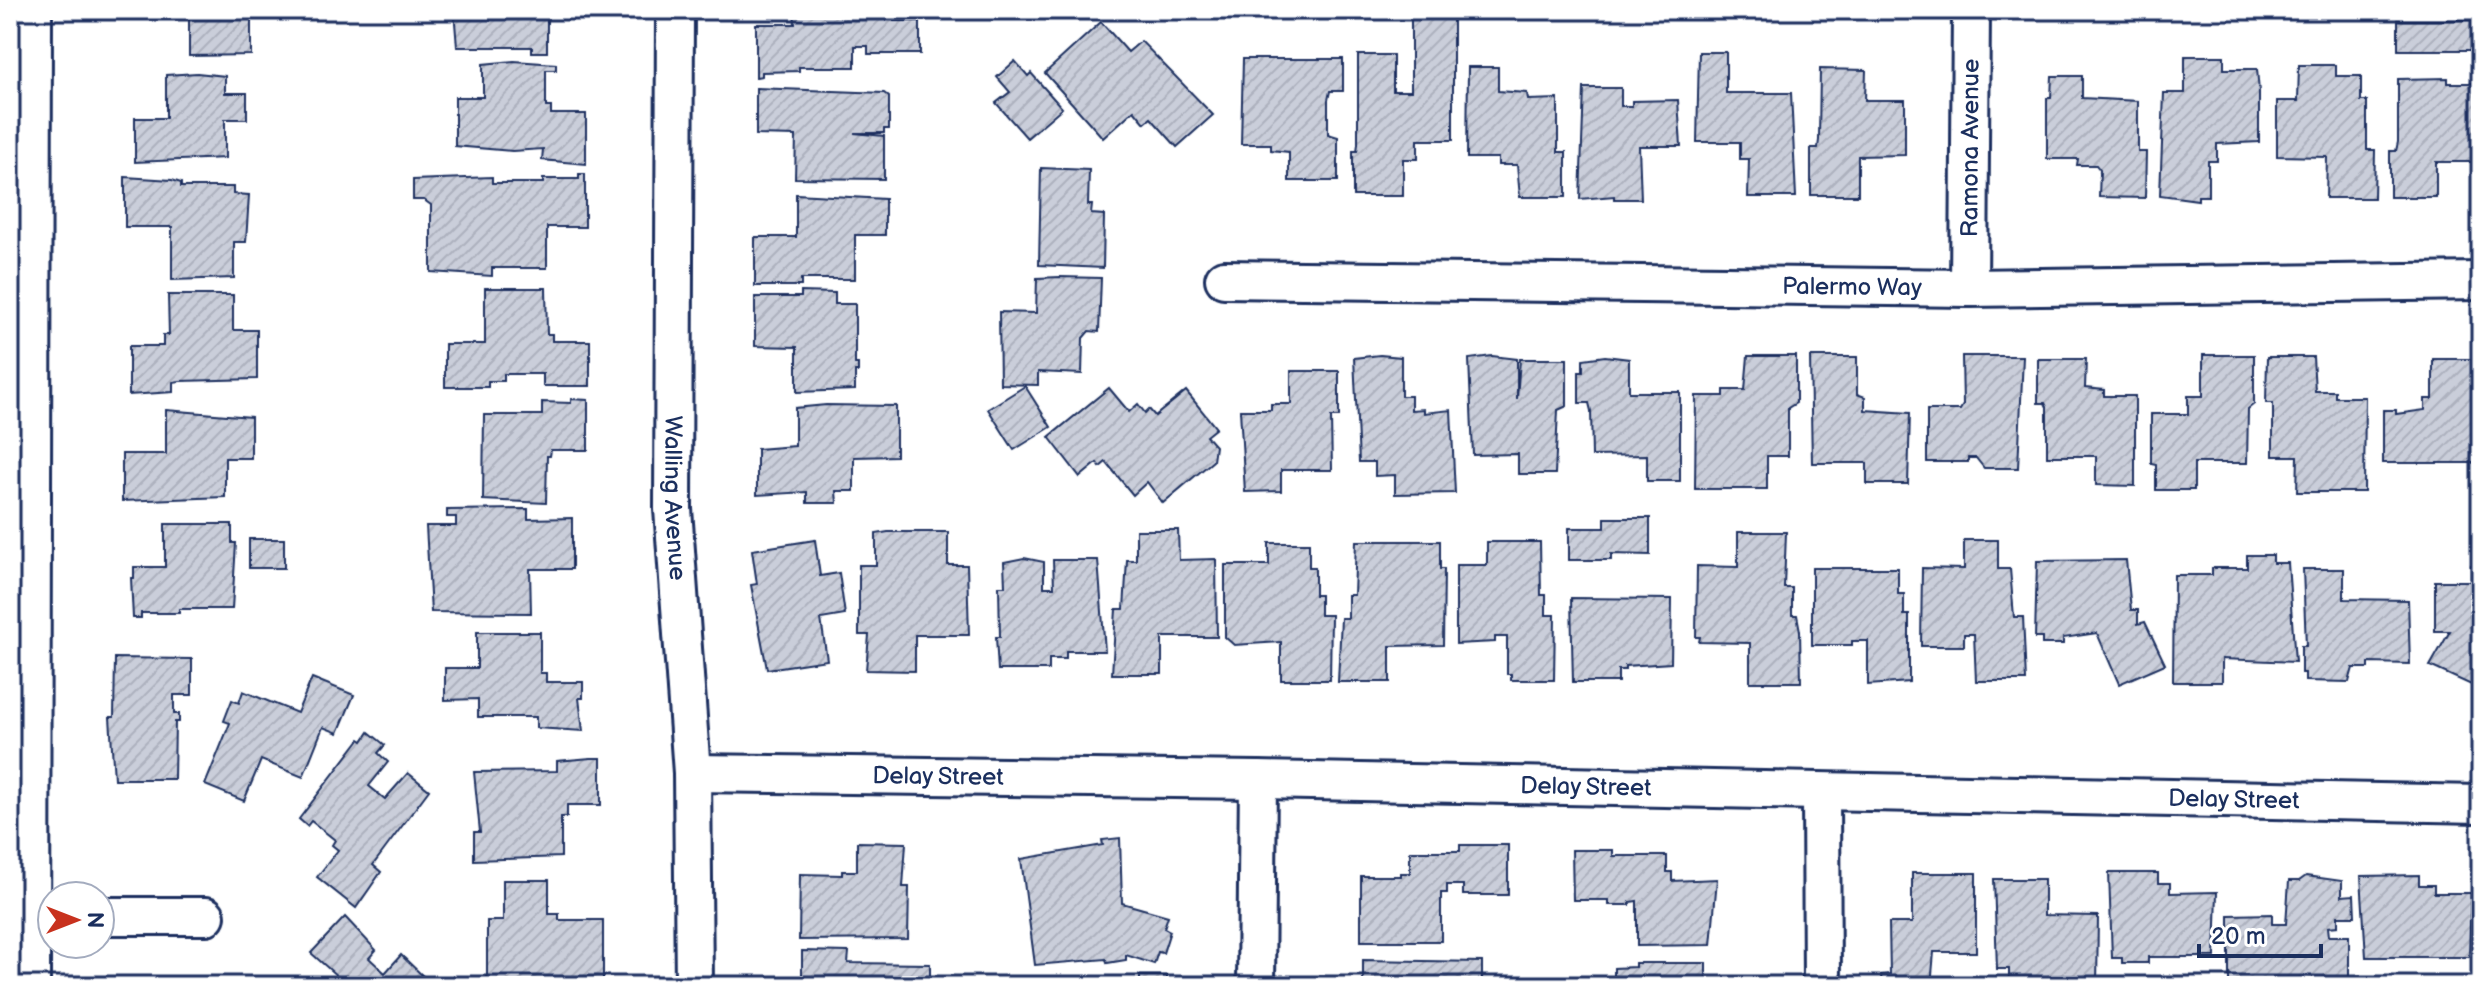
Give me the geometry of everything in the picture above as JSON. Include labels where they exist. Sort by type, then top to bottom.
[{"type":"street","points":[[33,10],[41,880]]},
{"type":"street","name":"Walling Avenue","points":[[675,10],[673,509],[692,773],[694,986]]},
{"type":"street","name":"Ramona Avenue","points":[[1969,288],[1971,10]]},
{"type":"street","name":"Palermo Way","points":[[1224,279],[1969,288],[2481,281]]},
{"type":"street","name":"Delay Street","points":[[692,773],[1258,780],[1821,794],[2481,804]]},
{"type":"street","points":[[1256,986],[1258,780]]},
{"type":"street","points":[[1821,794],[1822,986]]},
{"type":"street","points":[[116,916],[206,916]]},
{"type":"street","points":[[31,986],[36,952]]},
{"type":"building","points":[[183,10],[251,10],[251,55],[189,56],[189,15],[183,15]]},
{"type":"building","points":[[454,10],[547,10],[547,52],[532,52],[532,47],[457,47]]},
{"type":"building","points":[[794,10],[894,10],[894,21],[920,21],[920,54],[868,54],[868,46],[855,46],[855,67],[799,67],[799,71],[762,72],[762,76],[756,77],[756,24],[795,24]]},
{"type":"building","points":[[1411,18],[1453,18],[1453,140],[1418,140],[1418,159],[1403,159],[1403,196],[1353,196],[1353,151],[1357,151],[1358,144],[1358,55],[1393,55],[1393,91],[1411,91]]},
{"type":"building","points":[[2398,20],[2479,20],[2479,50],[2398,50]]},
{"type":"building","points":[[1101,22],[1128,52],[1141,41],[1213,115],[1177,147],[1151,118],[1145,123],[1134,110],[1103,138],[1045,73]]},
{"type":"building","points":[[1699,52],[1726,52],[1726,93],[1791,93],[1796,197],[1748,197],[1749,159],[1740,159],[1740,142],[1697,142]]},
{"type":"building","points":[[2185,56],[2224,56],[2224,69],[2257,69],[2259,142],[2217,144],[2217,161],[2208,161],[2208,196],[2198,196],[2198,200],[2160,195],[2164,93],[2185,93]]},
{"type":"building","points":[[1243,59],[1343,59],[1343,91],[1330,91],[1328,100],[1328,134],[1338,137],[1338,181],[1289,181],[1289,152],[1271,150],[1271,144],[1241,144]]},
{"type":"building","points":[[514,61],[556,64],[556,70],[546,70],[546,107],[551,107],[551,114],[586,114],[586,164],[542,160],[543,149],[512,151],[455,146],[455,97],[483,97],[483,64]]},
{"type":"building","points":[[1015,61],[1028,76],[1031,73],[1062,108],[1027,138],[996,103],[1010,92],[997,77]]},
{"type":"building","points":[[2299,65],[2336,65],[2336,76],[2361,76],[2361,101],[2367,101],[2367,150],[2375,150],[2374,198],[2326,198],[2327,157],[2277,156],[2277,101],[2298,101]]},
{"type":"building","points":[[1468,67],[1498,67],[1498,91],[1527,93],[1528,100],[1558,99],[1558,152],[1566,152],[1566,197],[1520,197],[1517,165],[1498,165],[1498,158],[1467,158]]},
{"type":"building","points":[[1820,69],[1866,70],[1865,100],[1905,100],[1905,155],[1858,156],[1858,195],[1811,195],[1811,148],[1818,148],[1819,140]]},
{"type":"building","points":[[197,73],[225,76],[225,93],[247,93],[247,119],[225,119],[225,158],[135,162],[135,118],[166,118],[166,75]]},
{"type":"building","points":[[2052,76],[2082,76],[2082,98],[2138,101],[2138,152],[2146,152],[2145,198],[2099,197],[2100,170],[2096,165],[2077,165],[2078,159],[2047,159],[2047,98],[2051,98]]},
{"type":"building","points":[[2448,78],[2448,83],[2481,83],[2481,162],[2436,162],[2436,197],[2390,197],[2390,151],[2396,151],[2398,142],[2398,79]]},
{"type":"building","points":[[756,88],[884,93],[889,97],[889,129],[884,129],[884,133],[854,133],[884,136],[884,179],[795,178],[796,136],[756,135]]},
{"type":"building","points":[[1584,88],[1621,88],[1621,106],[1632,106],[1632,101],[1678,100],[1681,146],[1639,146],[1641,199],[1614,199],[1614,196],[1580,199]]},
{"type":"building","points":[[1041,168],[1089,170],[1088,205],[1092,205],[1091,214],[1104,215],[1103,268],[1039,265]]},
{"type":"building","points":[[579,174],[585,174],[585,227],[547,227],[547,268],[492,268],[492,276],[431,272],[431,205],[424,200],[413,200],[413,180],[492,177],[492,183],[543,183],[543,179],[579,179]]},
{"type":"building","points":[[125,177],[172,180],[181,183],[181,187],[233,187],[233,194],[249,195],[246,242],[234,242],[234,278],[172,280],[172,227],[125,227]]},
{"type":"building","points":[[796,194],[885,199],[885,235],[855,235],[855,279],[801,279],[801,286],[755,286],[755,237],[796,237]]},
{"type":"building","points":[[1037,278],[1101,278],[1099,332],[1089,331],[1083,338],[1082,374],[1038,372],[1038,385],[1000,384],[999,312],[1036,313]]},
{"type":"building","points":[[485,288],[546,288],[547,334],[552,334],[552,341],[590,341],[590,386],[543,386],[543,374],[504,374],[504,381],[488,381],[488,387],[445,387],[445,344],[485,344]]},
{"type":"building","points":[[801,292],[835,293],[835,304],[855,304],[855,364],[858,364],[858,372],[855,372],[855,390],[797,392],[797,347],[755,346],[755,297],[801,297]]},
{"type":"building","points":[[168,295],[233,295],[233,330],[257,330],[257,379],[180,381],[173,382],[173,392],[129,395],[129,346],[163,346],[163,335],[169,335]]},
{"type":"building","points":[[1380,355],[1401,357],[1401,396],[1411,396],[1411,410],[1424,409],[1424,413],[1451,410],[1455,493],[1395,494],[1395,475],[1375,476],[1375,462],[1359,462],[1354,358]]},
{"type":"building","points":[[2203,355],[2254,355],[2254,404],[2248,409],[2247,463],[2194,463],[2194,490],[2156,490],[2156,464],[2151,463],[2151,414],[2188,414],[2188,396],[2203,396]]},
{"type":"building","points":[[1492,356],[1517,359],[1517,399],[1520,359],[1567,359],[1567,406],[1558,410],[1555,474],[1518,474],[1518,454],[1473,455],[1469,359]]},
{"type":"building","points":[[1605,356],[1629,359],[1629,392],[1680,392],[1680,481],[1647,481],[1647,455],[1592,456],[1591,411],[1589,403],[1579,403],[1579,372],[1583,372],[1583,359]]},
{"type":"building","points":[[1748,356],[1796,356],[1796,403],[1788,408],[1788,456],[1767,456],[1767,489],[1695,489],[1696,396],[1724,396],[1724,390],[1745,390]]},
{"type":"building","points":[[1962,356],[2023,356],[2018,468],[1984,468],[1976,458],[1968,458],[1968,462],[1927,462],[1927,410],[1960,410],[1963,405]]},
{"type":"building","points":[[1810,357],[1857,357],[1857,394],[1865,397],[1865,410],[1910,413],[1908,484],[1867,484],[1867,463],[1812,463]]},
{"type":"building","points":[[2267,357],[2313,357],[2315,391],[2335,391],[2335,397],[2365,397],[2364,492],[2297,492],[2298,456],[2273,456],[2273,403],[2266,403]]},
{"type":"building","points":[[2038,359],[2086,359],[2085,388],[2104,390],[2104,396],[2135,396],[2135,486],[2096,485],[2096,456],[2047,456],[2047,407],[2045,403],[2038,403]]},
{"type":"building","points":[[2433,359],[2481,359],[2475,463],[2383,463],[2383,410],[2396,410],[2396,414],[2425,410],[2425,399],[2433,399]]},
{"type":"building","points":[[1291,371],[1339,371],[1339,417],[1331,417],[1332,470],[1281,470],[1281,491],[1245,492],[1240,410],[1271,410],[1271,404],[1291,404]]},
{"type":"building","points":[[1025,386],[1051,427],[1014,450],[988,409]]},
{"type":"building","points":[[1109,388],[1129,412],[1138,404],[1145,413],[1149,409],[1155,416],[1186,391],[1216,428],[1206,436],[1215,446],[1213,461],[1163,503],[1147,482],[1133,495],[1106,462],[1100,467],[1097,463],[1080,477],[1049,437]]},
{"type":"building","points":[[571,399],[588,400],[588,450],[551,450],[550,456],[547,456],[546,503],[483,500],[484,415],[542,415],[542,402],[571,403]]},
{"type":"building","points":[[896,406],[896,456],[854,457],[854,491],[836,491],[837,503],[807,503],[807,492],[757,495],[757,449],[795,446],[795,408]]},
{"type":"building","points":[[166,410],[251,417],[251,458],[225,458],[225,497],[122,501],[122,454],[166,454]]},
{"type":"building","points":[[528,509],[528,519],[572,518],[572,569],[530,569],[531,613],[431,612],[426,526],[456,526],[456,517],[447,517],[447,510]]},
{"type":"building","points":[[1605,518],[1650,518],[1650,555],[1611,554],[1611,560],[1569,560],[1569,528],[1605,528]]},
{"type":"building","points":[[165,524],[232,524],[232,543],[236,543],[232,609],[179,609],[179,613],[141,613],[141,618],[133,618],[131,578],[134,578],[134,567],[165,567]]},
{"type":"building","points":[[1136,530],[1178,530],[1179,560],[1216,559],[1217,637],[1162,637],[1162,674],[1112,674],[1116,609],[1124,609],[1127,560],[1136,560]]},
{"type":"building","points":[[948,532],[948,565],[967,565],[969,635],[915,635],[915,671],[866,670],[869,635],[859,635],[859,565],[876,565],[876,534]]},
{"type":"building","points":[[1738,532],[1786,532],[1784,588],[1792,588],[1792,615],[1797,615],[1800,631],[1801,682],[1750,682],[1750,643],[1699,642],[1700,637],[1696,637],[1697,566],[1738,567]]},
{"type":"building","points":[[249,539],[284,539],[284,568],[249,568]]},
{"type":"building","points":[[815,540],[820,576],[839,573],[845,615],[821,619],[827,660],[767,669],[751,585],[757,584],[752,550]]},
{"type":"building","points":[[1964,540],[1998,540],[1998,569],[2010,569],[2014,617],[2023,617],[2026,681],[1976,681],[1974,634],[1964,634],[1964,646],[1921,646],[1922,568],[1964,569]]},
{"type":"building","points":[[1356,541],[1440,541],[1440,569],[1444,569],[1443,645],[1390,646],[1390,682],[1338,682],[1341,618],[1348,618],[1348,595],[1354,595]]},
{"type":"building","points":[[1487,542],[1540,542],[1541,595],[1546,595],[1546,615],[1555,615],[1554,680],[1511,680],[1511,674],[1507,674],[1507,637],[1495,637],[1495,642],[1456,644],[1456,565],[1487,565]]},
{"type":"building","points":[[1269,543],[1309,543],[1309,567],[1315,567],[1315,595],[1320,595],[1320,615],[1331,615],[1330,680],[1281,680],[1281,642],[1234,645],[1225,637],[1225,565],[1269,565]]},
{"type":"building","points":[[2247,555],[2273,555],[2273,563],[2288,563],[2295,662],[2222,659],[2222,682],[2173,682],[2174,575],[2212,575],[2212,568],[2247,568]]},
{"type":"building","points":[[1024,558],[1044,562],[1044,587],[1054,587],[1053,560],[1098,560],[1105,651],[1066,651],[1066,659],[1049,659],[1049,670],[998,670],[996,637],[1000,637],[999,586],[1005,586],[1004,562]]},
{"type":"building","points":[[2126,560],[2131,610],[2138,610],[2138,624],[2145,622],[2165,664],[2119,684],[2097,633],[2063,638],[2063,644],[2042,644],[2042,638],[2035,638],[2037,561]]},
{"type":"building","points":[[2471,565],[2481,565],[2480,689],[2430,666],[2450,631],[2435,631],[2435,581],[2471,581]]},
{"type":"building","points":[[1812,568],[1898,568],[1898,594],[1904,594],[1904,615],[1909,615],[1909,682],[1868,685],[1868,641],[1852,641],[1852,645],[1812,645]]},
{"type":"building","points":[[2303,569],[2344,569],[2344,599],[2408,600],[2410,664],[2369,663],[2369,668],[2353,668],[2349,682],[2305,681],[2305,673],[2301,673],[2301,646],[2306,646]]},
{"type":"building","points":[[1571,598],[1672,599],[1671,663],[1625,666],[1625,670],[1618,670],[1618,682],[1573,682]]},
{"type":"building","points":[[477,632],[540,632],[540,673],[546,673],[546,682],[583,682],[583,698],[579,698],[583,731],[536,728],[536,717],[478,717],[478,699],[445,700],[445,668],[477,668]]},
{"type":"building","points":[[115,658],[192,659],[192,695],[174,695],[174,714],[179,714],[179,722],[175,722],[174,779],[114,779],[110,717],[114,717]]},
{"type":"building","points":[[312,678],[354,695],[338,733],[323,727],[303,777],[261,760],[244,801],[205,785],[230,723],[224,721],[232,700],[239,703],[243,691],[297,713]]},
{"type":"building","points":[[369,732],[385,745],[378,753],[388,762],[369,786],[385,799],[408,773],[429,790],[373,865],[381,872],[356,908],[317,877],[338,850],[332,845],[335,840],[311,821],[307,826],[299,819],[360,739],[363,741]]},
{"type":"building","points":[[601,758],[601,805],[567,805],[567,817],[561,817],[561,857],[474,860],[474,832],[480,832],[474,772],[557,771],[557,761]]},
{"type":"building","points":[[1120,838],[1122,903],[1168,916],[1164,928],[1170,931],[1163,953],[1158,952],[1154,964],[1126,955],[1126,960],[1107,963],[1106,959],[1035,965],[1021,859],[1103,845],[1102,840]]},
{"type":"building","points":[[857,842],[906,843],[903,887],[909,887],[908,939],[799,940],[800,874],[842,875],[842,871],[857,871]]},
{"type":"building","points":[[1460,845],[1508,845],[1508,895],[1463,895],[1463,885],[1447,885],[1447,893],[1441,893],[1441,941],[1361,941],[1361,876],[1401,876],[1401,873],[1410,873],[1410,851],[1460,851]]},
{"type":"building","points":[[1572,850],[1613,850],[1613,856],[1667,856],[1667,872],[1672,872],[1672,881],[1717,879],[1711,945],[1637,946],[1637,901],[1630,902],[1630,905],[1609,905],[1609,900],[1573,900]]},
{"type":"building","points":[[1912,873],[1976,873],[1976,952],[1934,952],[1931,986],[1882,986],[1881,975],[1890,974],[1889,923],[1912,923]]},
{"type":"building","points":[[2109,873],[2158,873],[2158,883],[2170,883],[2170,893],[2217,892],[2215,957],[2148,957],[2148,963],[2122,963],[2122,958],[2112,958]]},
{"type":"building","points":[[2419,875],[2419,885],[2434,885],[2434,893],[2471,893],[2469,957],[2366,957],[2361,876]]},
{"type":"building","points":[[2306,876],[2342,881],[2342,896],[2354,895],[2355,916],[2338,916],[2338,926],[2328,927],[2329,936],[2349,936],[2349,986],[2229,986],[2229,915],[2272,914],[2272,924],[2286,924],[2289,881],[2299,881]]},
{"type":"building","points":[[2478,876],[2481,876],[2481,975],[2477,975]]},
{"type":"building","points":[[1994,879],[2044,879],[2044,915],[2098,916],[2097,986],[2009,986],[2009,969],[1997,969]]},
{"type":"building","points":[[503,880],[549,880],[549,914],[559,914],[559,920],[603,920],[603,985],[487,983],[487,921],[503,921]]},
{"type":"building","points":[[345,917],[376,950],[369,958],[385,973],[401,955],[424,977],[416,986],[334,986],[338,977],[311,953]]},
{"type":"building","points":[[802,951],[849,952],[848,963],[930,964],[930,986],[802,986]]},
{"type":"building","points":[[1363,960],[1482,962],[1482,986],[1363,986]]},
{"type":"building","points":[[1635,963],[1706,963],[1706,986],[1614,986],[1614,968],[1635,967]]},
{"type":"building","points":[[1140,976],[1167,976],[1167,986],[1085,986],[1085,980],[1140,980]]}]
